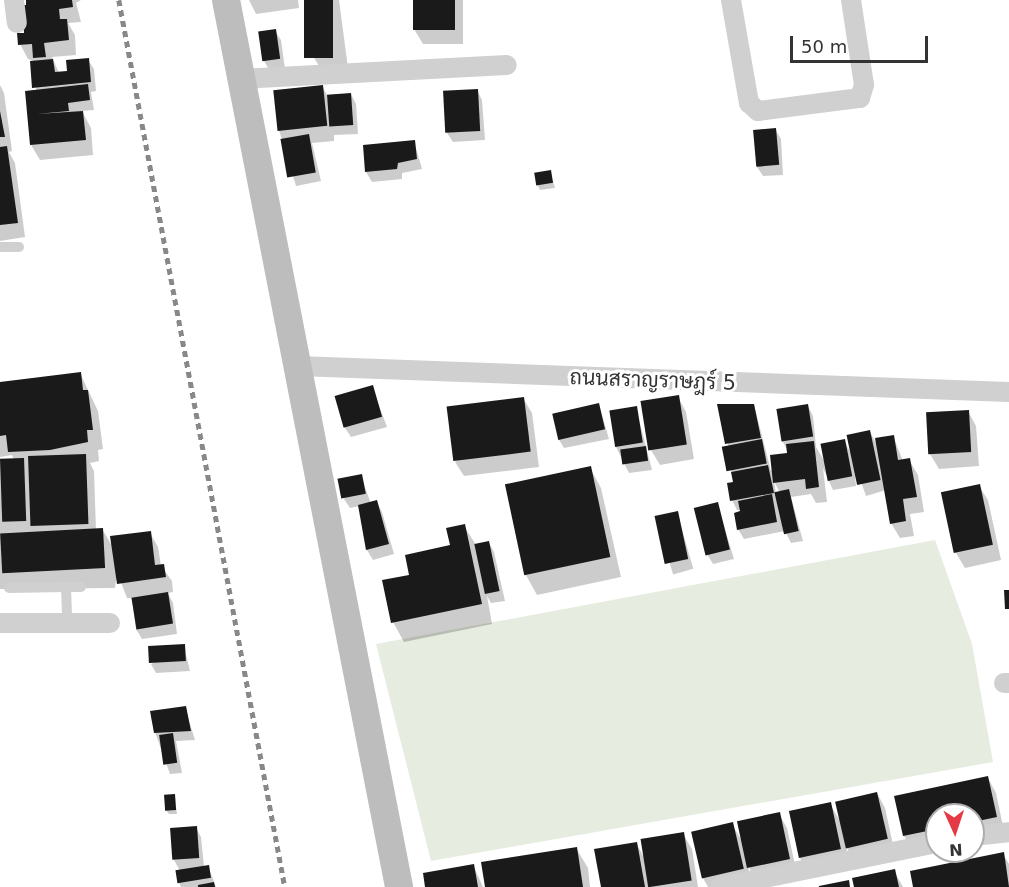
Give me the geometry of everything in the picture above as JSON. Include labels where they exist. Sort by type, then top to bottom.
[{"type":"street","points":[[14,0],[17,23]]},
{"type":"street","points":[[226,0],[399,887]]},
{"type":"street","points":[[731,0],[749,103],[758,111],[860,98],[864,85],[851,0]]},
{"type":"street","points":[[242,79],[507,65]]},
{"type":"street","name":"ถนนสราญราษฎร์ 5","points":[[298,366],[1009,392]]},
{"type":"street","points":[[0,623],[110,623]]},
{"type":"street","points":[[985,835],[1009,832]]},
{"type":"street","points":[[720,887],[925,845]]},
{"type":"lane","points":[[0,247],[19,247]]},
{"type":"lane","points":[[66,587],[67,624]]},
{"type":"lane","points":[[9,588],[81,587]]},
{"type":"shaded area","points":[[935,540],[972,644],[993,762],[431,861],[376,644]]},
{"type":"building","points":[[26,0],[72,0],[73,7],[59,9],[60,19],[67,19],[69,40],[44,43],[46,57],[33,58],[32,44],[18,45],[17,33],[24,33],[22,5],[26,5]]},
{"type":"building","points":[[304,0],[333,0],[333,58],[304,58]]},
{"type":"building","points":[[413,0],[455,0],[455,30],[413,30]]},
{"type":"building","points":[[276,29],[280,59],[262,61],[258,32]]},
{"type":"building","points":[[89,58],[91,82],[32,88],[30,61],[53,59],[55,72],[67,71],[66,60]]},
{"type":"building","points":[[88,84],[90,100],[68,103],[69,111],[37,114],[83,111],[86,140],[30,145],[25,91]]},
{"type":"building","points":[[323,85],[327,126],[278,131],[273,90]]},
{"type":"building","points":[[478,89],[480,131],[445,133],[443,91]]},
{"type":"building","points":[[351,93],[353,125],[329,127],[327,95]]},
{"type":"building","points":[[0,111],[5,137],[0,137]]},
{"type":"building","points":[[776,128],[779,165],[756,167],[753,130]]},
{"type":"building","points":[[309,134],[316,172],[287,177],[280,139]]},
{"type":"building","points":[[415,140],[417,159],[398,163],[397,169],[365,172],[363,145]]},
{"type":"building","points":[[7,146],[18,223],[0,225],[0,147]]},
{"type":"building","points":[[551,170],[553,183],[536,185],[534,173]]},
{"type":"building","points":[[81,372],[83,390],[88,390],[93,430],[87,430],[88,442],[50,450],[8,452],[6,435],[0,436],[0,382]]},
{"type":"building","points":[[373,385],[382,417],[344,428],[335,396]]},
{"type":"building","points":[[679,395],[687,444],[648,450],[640,401]]},
{"type":"building","points":[[524,397],[531,452],[453,461],[447,407]]},
{"type":"building","points":[[599,403],[605,429],[558,440],[552,414]]},
{"type":"building","points":[[717,404],[754,404],[761,438],[725,444]]},
{"type":"building","points":[[808,404],[813,437],[782,442],[776,409]]},
{"type":"building","points":[[637,406],[643,443],[615,447],[609,410]]},
{"type":"building","points":[[969,410],[971,452],[928,454],[926,412]]},
{"type":"building","points":[[870,430],[881,480],[857,485],[847,435]]},
{"type":"building","points":[[894,435],[898,460],[910,458],[917,497],[903,499],[906,521],[890,524],[875,438]]},
{"type":"building","points":[[762,439],[767,464],[727,471],[722,447]]},
{"type":"building","points":[[845,439],[852,476],[828,481],[820,444]]},
{"type":"building","points":[[814,441],[819,487],[806,489],[805,479],[773,483],[770,455],[787,453],[786,444]]},
{"type":"building","points":[[646,446],[648,461],[622,464],[620,450]]},
{"type":"building","points":[[86,454],[88,524],[30,526],[28,456]]},
{"type":"building","points":[[24,458],[26,521],[2,522],[0,459]]},
{"type":"building","points":[[768,465],[774,493],[730,501],[727,483],[733,482],[731,472]]},
{"type":"building","points":[[591,466],[610,557],[524,575],[505,484]]},
{"type":"building","points":[[362,474],[366,494],[341,498],[337,479]]},
{"type":"building","points":[[980,484],[993,545],[954,553],[941,492]]},
{"type":"building","points":[[789,489],[799,531],[784,534],[774,492]]},
{"type":"building","points":[[772,494],[777,522],[737,530],[734,513],[740,511],[738,501]]},
{"type":"building","points":[[377,500],[389,544],[366,550],[358,505]]},
{"type":"building","points":[[718,502],[730,550],[706,556],[694,508]]},
{"type":"building","points":[[678,511],[688,559],[665,564],[655,516]]},
{"type":"building","points":[[465,524],[482,604],[391,623],[382,580],[409,575],[405,555],[450,545],[446,528]]},
{"type":"building","points":[[103,528],[105,568],[2,573],[0,533]]},
{"type":"building","points":[[151,531],[155,565],[164,564],[166,577],[117,584],[110,536]]},
{"type":"building","points":[[489,541],[500,591],[485,594],[474,544]]},
{"type":"building","points":[[1004,590],[1009,590],[1009,609],[1005,609]]},
{"type":"building","points":[[168,592],[173,624],[136,629],[131,598]]},
{"type":"building","points":[[185,644],[186,661],[149,663],[148,646]]},
{"type":"building","points":[[186,706],[191,731],[154,733],[150,711]]},
{"type":"building","points":[[173,733],[177,763],[163,765],[159,735]]},
{"type":"building","points":[[988,776],[997,817],[985,820],[985,803],[925,803],[925,831],[903,836],[894,796]]},
{"type":"building","points":[[877,792],[888,839],[846,848],[835,802]]},
{"type":"building","points":[[175,794],[176,810],[165,811],[164,795]]},
{"type":"building","points":[[831,802],[841,849],[799,858],[789,811]]},
{"type":"building","points":[[780,812],[790,859],[747,868],[737,821]]},
{"type":"building","points":[[733,822],[744,869],[702,878],[691,832]]},
{"type":"building","points":[[197,826],[199,858],[172,860],[170,828]]},
{"type":"building","points":[[684,832],[692,880],[648,887],[641,839]]},
{"type":"building","points":[[637,842],[645,887],[601,887],[594,849]]},
{"type":"building","points":[[577,847],[583,887],[485,887],[481,862]]},
{"type":"building","points":[[1004,852],[1009,887],[913,887],[910,871],[950,863],[985,863],[985,856]]},
{"type":"building","points":[[474,864],[478,887],[425,887],[423,873]]},
{"type":"building","points":[[209,865],[211,878],[177,883],[175,870]]},
{"type":"building","points":[[895,869],[899,887],[854,887],[852,878]]},
{"type":"building","points":[[849,880],[850,887],[819,887],[819,886]]},
{"type":"building","points":[[214,882],[215,887],[198,887],[198,885]]},
{"type":"railway","points":[[119,0],[285,887]]}]
